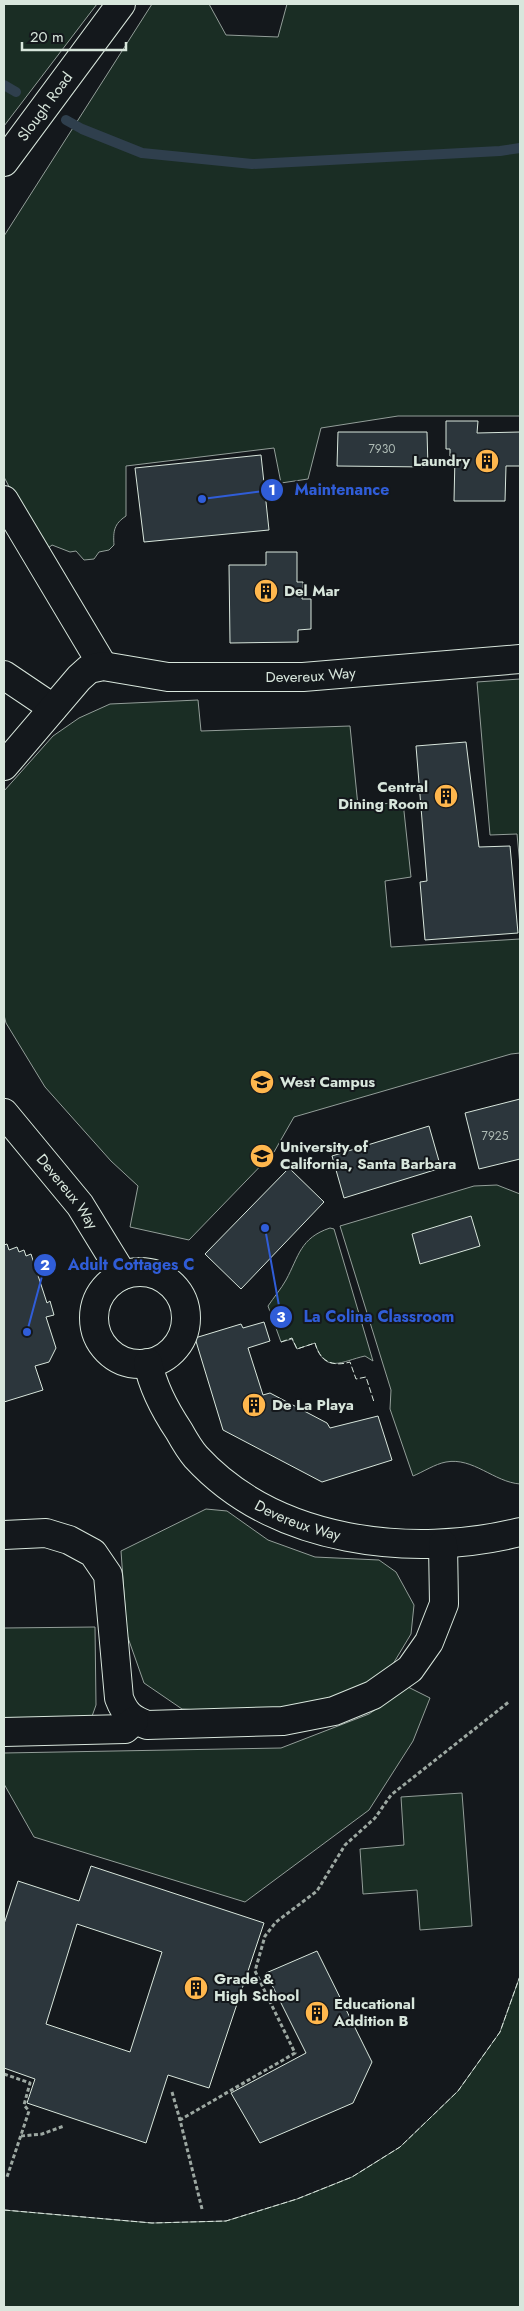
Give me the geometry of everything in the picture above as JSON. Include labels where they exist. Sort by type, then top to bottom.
[{"type":"street","name":"Slough Road","points":[[4,162],[121,4]]},
{"type":"street","points":[[4,500],[103,666],[89,670],[53,708],[4,766]]},
{"type":"street","name":"Devereux Way","points":[[103,666],[168,677],[294,677],[520,658]]},
{"type":"street","points":[[4,675],[53,708]]},
{"type":"street","name":"Devereux Way","points":[[4,1113],[80,1205],[123,1276]]},
{"type":"street","points":[[138,1272],[153,1274],[167,1280],[178,1291],[185,1305],[187,1320],[183,1335],[175,1348],[163,1357],[148,1363],[134,1363],[119,1359],[107,1350],[99,1337],[95,1323],[95,1309],[101,1295],[110,1283],[123,1276],[138,1272]]},
{"type":"street","name":"Devereux Way","points":[[148,1363],[152,1383],[170,1419],[195,1456],[239,1494],[278,1516],[324,1532],[378,1541],[443,1544],[494,1539],[520,1532]]},
{"type":"street","points":[[4,1535],[46,1533],[69,1540],[93,1553],[108,1575],[119,1698],[124,1713],[134,1720],[147,1725],[283,1721],[334,1711],[373,1695],[410,1669],[429,1642],[444,1604],[443,1544]]},
{"type":"street","points":[[4,1732],[125,1729],[134,1720]]},
{"type":"path","points":[[180,2120],[295,2053],[255,1972],[265,1936],[276,1922],[317,1891],[345,1845],[375,1818],[391,1795],[510,1701]]},
{"type":"path","points":[[4,2074],[30,2083],[24,2105],[29,2111],[7,2177]]},
{"type":"path","points":[[172,2092],[202,2209]]},
{"type":"path","points":[[21,2136],[42,2134],[64,2126]]},
{"type":"green space","points":[[4,4],[97,4],[4,126]]},
{"type":"green space","points":[[152,4],[209,4],[226,35],[278,37],[287,4],[520,4],[520,416],[398,416],[321,428],[308,479],[281,483],[274,448],[126,466],[126,516],[115,528],[114,545],[109,550],[99,552],[94,559],[84,560],[76,551],[70,552],[52,545],[47,549],[37,540],[4,477],[4,236]]},
{"type":"green space","points":[[520,679],[520,866],[517,834],[490,835],[477,682]]},
{"type":"green space","points":[[198,700],[201,731],[350,726],[358,806],[403,802],[411,877],[385,881],[391,947],[520,939],[520,1053],[294,1117],[274,1152],[189,1240],[130,1227],[138,1186],[111,1161],[45,1087],[6,1023],[4,1015],[4,791],[53,736],[79,718],[110,704]]},
{"type":"green space","points":[[497,1185],[520,1194],[520,1484],[501,1479],[474,1466],[456,1461],[433,1466],[413,1476],[390,1409],[391,1390],[340,1226],[474,1186]]},
{"type":"green space","points":[[330,1228],[334,1229],[373,1361],[365,1356],[342,1363],[329,1362],[319,1353],[315,1343],[297,1349],[292,1339],[281,1342],[268,1306],[284,1283],[306,1243],[320,1232]]},
{"type":"green space","points":[[206,1509],[227,1511],[268,1540],[315,1557],[379,1560],[396,1572],[414,1605],[411,1634],[390,1669],[358,1691],[307,1707],[250,1713],[182,1709],[144,1683],[127,1635],[121,1551]]},
{"type":"green space","points":[[95,1627],[96,1705],[90,1722],[4,1723],[4,1628]]},
{"type":"green space","points":[[408,1687],[430,1698],[413,1741],[369,1810],[245,1902],[34,1837],[4,1784],[4,1753],[281,1748],[369,1714]]},
{"type":"green space","points":[[462,1793],[472,1926],[420,1930],[417,1890],[363,1894],[360,1849],[404,1845],[401,1797]]},
{"type":"green space","points":[[520,1976],[520,2307],[4,2307],[4,2210],[152,2223],[226,2221],[297,2199],[352,2177],[400,2147],[458,2091],[500,2032]]},
{"type":"building","name":"Laundry","points":[[446,421],[478,421],[477,433],[520,432],[520,466],[506,466],[505,501],[454,501],[455,456],[450,456],[450,449],[446,449]]},
{"type":"building","points":[[338,432],[427,432],[428,467],[337,466]]},
{"type":"building","points":[[261,455],[269,530],[144,542],[135,468]]},
{"type":"building","name":"Del Mar","points":[[266,552],[297,552],[297,582],[303,582],[302,599],[311,599],[311,629],[298,630],[298,642],[230,643],[229,565],[266,565]]},
{"type":"building","name":"Central Dining Room","points":[[466,742],[479,847],[510,846],[518,933],[425,940],[420,882],[427,881],[416,746]]},
{"type":"building","points":[[520,1099],[520,1159],[479,1169],[465,1113]]},
{"type":"building","points":[[429,1126],[441,1168],[344,1198],[332,1156]]},
{"type":"building","points":[[289,1168],[324,1202],[241,1289],[205,1254]]},
{"type":"building","points":[[471,1216],[480,1246],[420,1264],[412,1234]]},
{"type":"building","points":[[7,1244],[9,1250],[17,1247],[19,1252],[24,1250],[26,1256],[31,1254],[47,1303],[50,1301],[54,1315],[46,1317],[56,1348],[49,1362],[35,1366],[43,1390],[4,1402],[4,1245]]},
{"type":"building","name":"De La Playa","points":[[264,1322],[270,1341],[248,1348],[263,1395],[270,1393],[327,1423],[330,1428],[378,1416],[392,1460],[322,1482],[223,1430],[195,1338],[241,1324],[243,1328]]},
{"type":"building","name":"Grade & High School","points":[[91,1866],[264,1923],[209,2088],[168,2075],[146,2143],[27,2103],[35,2079],[4,2068],[4,1924],[18,1881],[79,1901]],"holes":[[[77,1924],[162,1952],[130,2052],[46,2024]]]},
{"type":"building","name":"Educational Addition B","points":[[317,1951],[372,2062],[353,2103],[260,2143],[231,2093],[306,2053],[266,1973]]},
{"type":"waterway","points":[[4,85],[16,92]]},
{"type":"waterway","points":[[66,120],[82,129],[142,153],[252,164],[500,151],[520,148]]},
{"type":"fence","points":[[281,1342],[292,1338],[297,1349],[315,1343],[320,1355],[328,1362],[338,1364],[350,1362],[356,1379],[366,1377],[374,1402]]},
{"type":"fence","points":[[4,2210],[152,2223],[226,2221],[297,2199],[352,2177],[400,2147],[458,2091],[500,2032],[520,1976]]},
{"type":"place","name":"Laundry","points":[[487,461]]},
{"type":"place","name":"Maintenance","points":[[202,499]]},
{"type":"place","name":"Del Mar","points":[[266,591]]},
{"type":"place","name":"Central Dining Room","points":[[446,796]]},
{"type":"place","name":"West Campus","points":[[262,1082]]},
{"type":"place","name":"University of California, Santa Barbara","points":[[262,1156]]},
{"type":"place","name":"La Colina Classroom","points":[[265,1228]]},
{"type":"place","name":"Adult Cottages C","points":[[27,1332]]},
{"type":"place","name":"De La Playa","points":[[254,1405]]},
{"type":"place","name":"Grade & High School","points":[[196,1988]]},
{"type":"place","name":"Educational Addition B","points":[[317,2013]]}]
